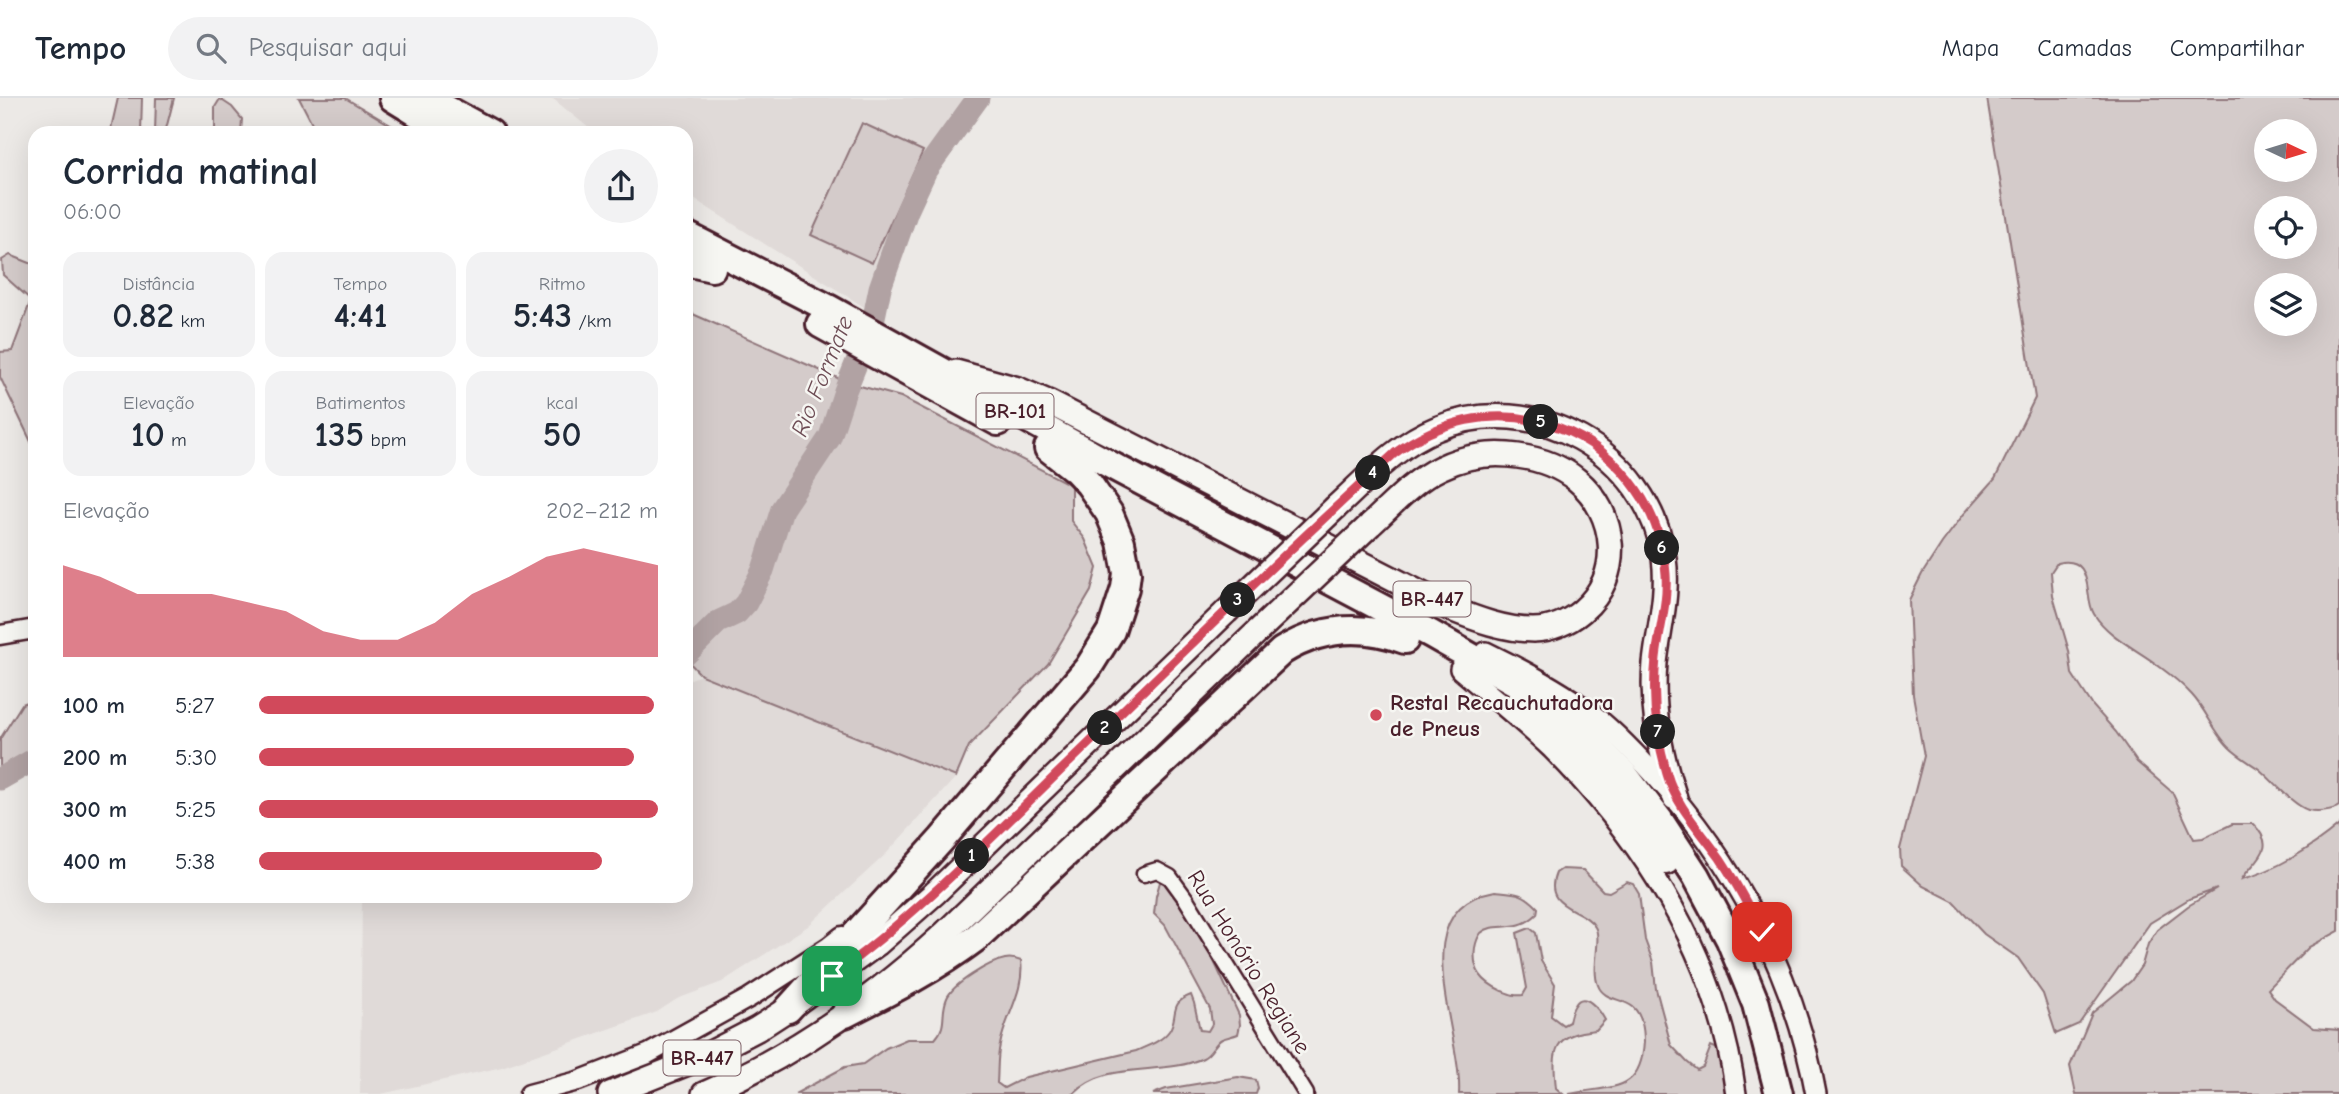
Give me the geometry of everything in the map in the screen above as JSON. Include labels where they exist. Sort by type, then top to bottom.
[{"type":"highway","points":[[393,98],[429,126]]},
{"type":"highway","points":[[393,98],[439,126]]},
{"type":"highway","points":[[433,100],[478,126]]},
{"type":"highway","name":"BR-101","points":[[693,239],[1048,448],[1460,669],[1513,701],[1567,743],[1648,836],[1676,874],[1713,940],[1739,1005],[1761,1094]]},
{"type":"highway","name":"BR-101","points":[[699,265],[824,316]]},
{"type":"highway","name":"BR-101","points":[[907,363],[938,369],[1118,469],[1431,634],[1524,687],[1578,727],[1623,773],[1660,821],[1696,876],[1730,940],[1756,1004],[1779,1094]]},
{"type":"highway","points":[[788,1009],[850,938],[894,893],[1088,668],[1105,644],[1118,617],[1127,573],[1125,557],[1115,527],[1088,484],[1076,470],[1048,448]]},
{"type":"highway","points":[[845,1014],[910,982],[976,939],[1282,651],[1307,638],[1349,629],[1378,631],[1405,640]]},
{"type":"main road","name":"BR-447","points":[[704,1094],[777,1058],[890,982],[935,942],[1259,630],[1370,525],[1418,481],[1441,467],[1483,455],[1512,455],[1554,466],[1577,480],[1596,501],[1607,523],[1611,557],[1605,580],[1594,599],[1577,615],[1557,626],[1534,630],[1492,623],[1451,609],[1031,394],[938,369]]},
{"type":"main road","name":"BR-447","points":[[610,1094],[703,1057],[757,1028],[788,1009],[877,944],[1336,507],[1408,444],[1438,428],[1470,419],[1503,416],[1528,419],[1553,425],[1585,440],[1614,462],[1632,482],[1647,505],[1664,556],[1666,592],[1656,662],[1655,708],[1662,754],[1675,798]]},
{"type":"main road","points":[[1431,634],[1463,641],[1534,675],[1609,729],[1675,798],[1720,859],[1762,932],[1794,1006],[1816,1094]]},
{"type":"main road","points":[[1460,669],[1551,749],[1590,791],[1661,884],[1691,938],[1705,971],[1720,1015],[1736,1094]]},
{"type":"street","points":[[0,635],[28,630]]},
{"type":"street","name":"Rua Honório Regiane","points":[[1144,874],[1157,870],[1170,877],[1206,930],[1306,1094]]},
{"type":"street","points":[[528,1094],[578,1081],[648,1054],[750,998],[828,947],[894,893]]},
{"type":"shaded area","points":[[118,98],[142,98],[141,126],[112,126]]},
{"type":"shaded area","points":[[156,98],[174,98],[167,126],[155,126]]},
{"type":"shaded area","points":[[299,98],[345,98],[392,126],[345,125],[313,126]]},
{"type":"shaded area","points":[[552,98],[975,98],[864,307],[693,198],[693,126],[586,126]]},
{"type":"shaded area","points":[[1987,98],[2339,98],[2339,806],[2315,811],[2296,803],[2259,769],[2229,747],[2197,701],[2181,684],[2116,637],[2100,622],[2091,607],[2086,579],[2078,565],[2069,562],[2057,563],[2051,572],[2053,596],[2069,651],[2072,674],[2093,706],[2137,762],[2172,792],[2194,839],[2203,838],[2232,824],[2253,824],[2261,833],[2264,847],[2242,879],[2293,857],[2339,825],[2339,931],[2309,947],[2268,989],[2275,999],[2314,1028],[2339,1030],[2339,1094],[2076,1094],[2070,1066],[2092,1013],[2131,981],[2142,965],[2148,944],[2157,930],[2188,906],[2217,889],[2189,899],[2150,923],[2079,1024],[2056,1034],[2043,994],[2018,958],[1984,934],[1953,901],[1923,886],[1901,866],[1900,849],[1924,756],[1913,695],[1909,600],[1942,543],[1995,479],[2035,398]]},
{"type":"shaded area","points":[[220,99],[232,107],[242,119],[242,126],[215,126],[215,107]]},
{"type":"shaded area","points":[[862,123],[923,151],[872,263],[811,235]]},
{"type":"shaded area","points":[[10,255],[28,262],[28,297],[3,275],[2,260]]},
{"type":"shaded area","points":[[28,308],[28,435],[0,377],[0,352],[12,351]]},
{"type":"shaded area","points":[[693,314],[849,383],[901,397],[1071,485],[1071,521],[1085,539],[1097,568],[1091,591],[1048,664],[969,746],[956,777],[701,675],[693,666]]},
{"type":"shaded area","points":[[701,675],[956,777],[886,854],[808,926],[722,982],[677,999],[657,1012],[502,1067],[381,1094],[360,1094],[362,903],[693,903],[693,678]]},
{"type":"shaded area","points":[[28,702],[28,763],[0,779],[0,739],[22,704]]},
{"type":"shaded area","points":[[1562,869],[1583,870],[1603,891],[1609,892],[1627,882],[1633,884],[1639,894],[1645,940],[1653,962],[1656,989],[1671,1045],[1697,1070],[1703,1067],[1711,1046],[1718,1049],[1728,1094],[1569,1094],[1611,1087],[1630,1079],[1642,1059],[1644,1038],[1642,1023],[1636,1010],[1600,990],[1596,978],[1595,927],[1559,901],[1554,894],[1556,873]]},
{"type":"shaded area","points":[[1168,879],[1206,944],[1239,1015],[1238,1034],[1219,1041],[1203,1058],[1187,1064],[1102,1076],[1086,1083],[1073,1094],[795,1094],[845,1067],[863,1064],[886,1048],[907,1039],[935,1039],[943,1024],[947,998],[956,986],[990,964],[1005,959],[1021,961],[1021,972],[999,1050],[997,1083],[1004,1088],[1026,1077],[1136,1051],[1154,1043],[1169,1031],[1179,1002],[1191,995],[1200,1030],[1208,1031],[1212,1024],[1210,1009],[1165,925],[1154,914],[1160,882]]},
{"type":"shaded area","points":[[1495,891],[1519,894],[1538,908],[1537,914],[1522,924],[1487,929],[1481,933],[1476,942],[1474,956],[1477,969],[1484,979],[1502,991],[1523,995],[1527,988],[1517,933],[1530,928],[1536,933],[1541,961],[1555,984],[1551,1016],[1563,1025],[1569,1022],[1574,1007],[1583,999],[1592,1003],[1605,1020],[1596,1030],[1571,1035],[1558,1046],[1555,1063],[1556,1088],[1563,1094],[1459,1094],[1458,1069],[1443,976],[1443,947],[1450,921],[1466,902]]},
{"type":"shaded area","points":[[1238,1077],[1256,1080],[1256,1094],[1153,1094],[1166,1089]]},
{"type":"waterway","name":"Rio Formate","points":[[693,647],[718,622],[737,613],[746,603],[763,570],[782,509],[830,437],[873,322],[880,288],[907,211],[926,170],[978,98]]},
{"type":"waterway","name":"Rio Formate","points":[[0,779],[28,763]]},
{"type":"place","name":"Restal Recauchutadora de Pneus","points":[[1376,715]]},
{"type":"route","points":[[832,976],[877,944],[936,892],[1395,453],[1438,428],[1486,416],[1520,417],[1569,431],[1614,462],[1647,505],[1660,538],[1666,574],[1654,685],[1662,754],[1675,798],[1720,859],[1762,932]]}]
